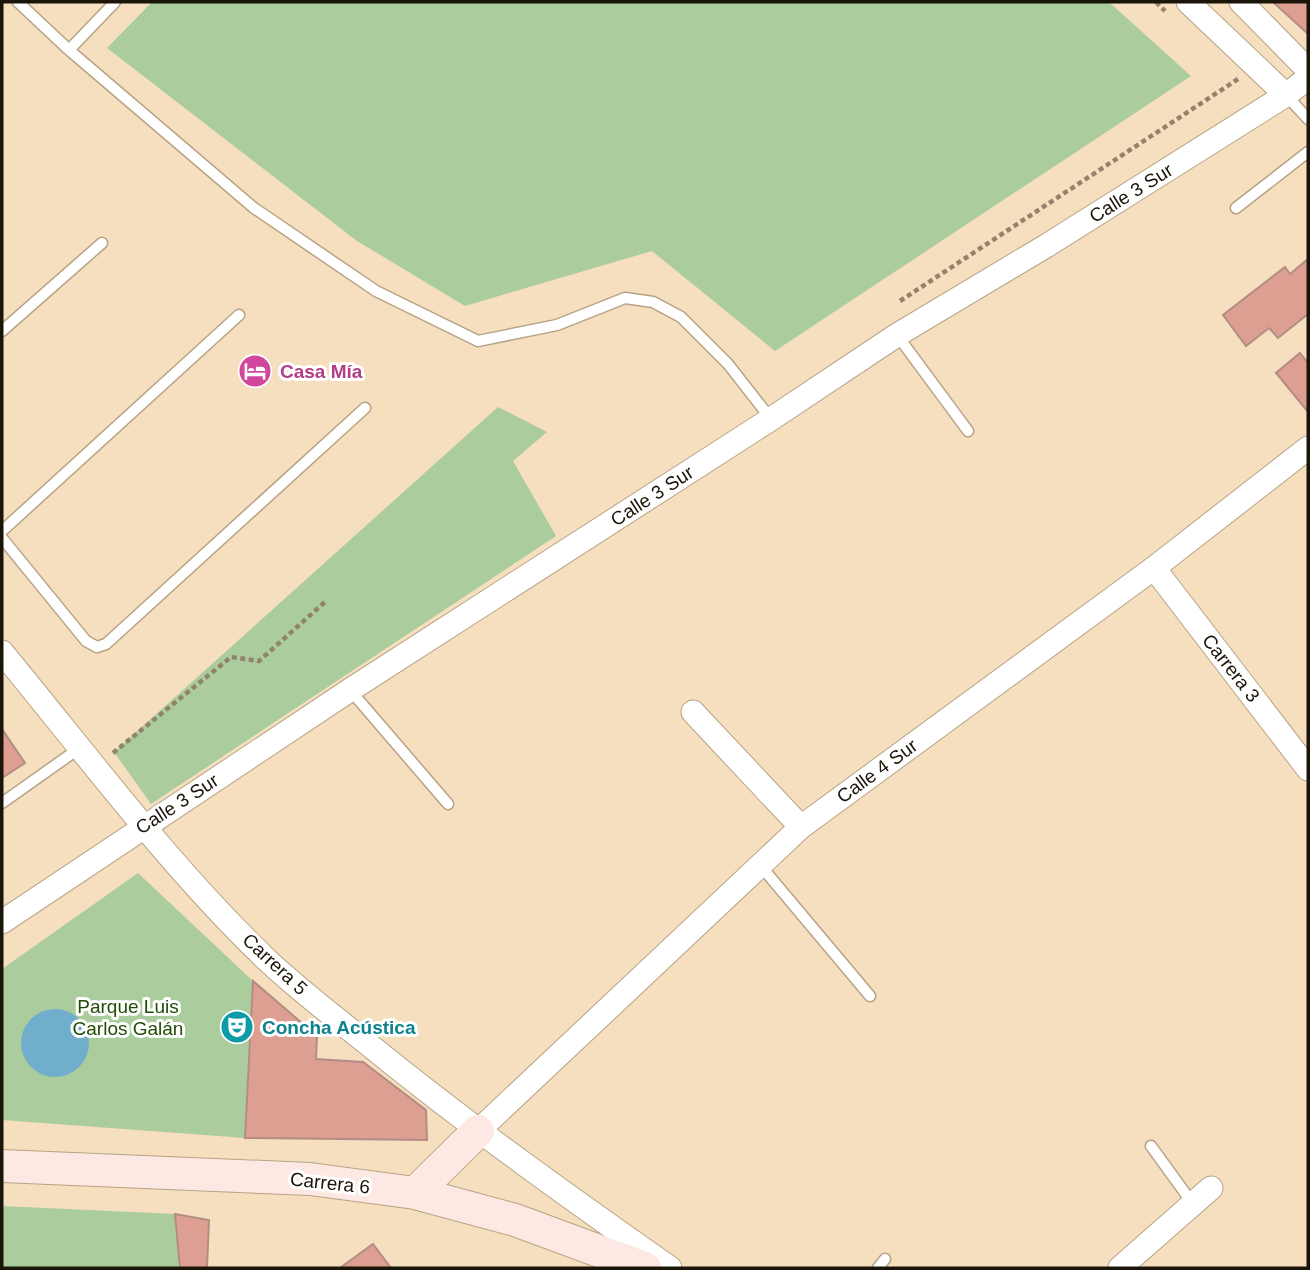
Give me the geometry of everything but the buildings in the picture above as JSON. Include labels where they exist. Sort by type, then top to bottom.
[{"type":"main road","points":[[415,1193],[478,1131]]},
{"type":"main road","name":"Carrera 6","points":[[2,1166],[310,1179],[415,1193],[515,1220],[608,1258],[645,1268]]},
{"type":"street","points":[[1241,2],[1308,70]]},
{"type":"street","points":[[1181,10],[1286,95]]},
{"type":"street","name":"Calle 3 Sur","points":[[2,922],[350,690],[897,335],[1046,246],[1286,95],[1308,78]]},
{"type":"street","name":"Calle 4 Sur","points":[[478,1131],[801,827],[1153,568],[1308,448]]},
{"type":"street","name":"Carrera 3","points":[[1153,568],[1308,769]]},
{"type":"street","name":"Carrera 5","points":[[2,652],[142,827],[268,960],[478,1131],[670,1268]]},
{"type":"street","points":[[693,712],[801,827]]},
{"type":"street","points":[[1120,1268],[1211,1188]]},
{"type":"lane","points":[[18,2],[69,50],[254,208],[376,291],[478,341],[557,324],[625,298],[653,302],[681,317],[719,354],[771,419]]},
{"type":"lane","points":[[69,50],[115,2]]},
{"type":"lane","points":[[1286,95],[1308,118]]},
{"type":"lane","points":[[1236,208],[1308,152]]},
{"type":"lane","points":[[2,331],[102,243]]},
{"type":"lane","points":[[2,531],[239,315]]},
{"type":"lane","points":[[897,335],[968,431]]},
{"type":"lane","points":[[2,538],[86,641],[97,647],[106,644],[365,408]]},
{"type":"lane","points":[[350,690],[447,804]]},
{"type":"lane","points":[[2,803],[88,757]]},
{"type":"lane","points":[[760,865],[870,996]]},
{"type":"lane","points":[[1151,1146],[1193,1204]]},
{"type":"path","points":[[1156,2],[1181,10]]},
{"type":"path","points":[[899,302],[1238,79],[1229,70]]},
{"type":"path","points":[[88,757],[231,657],[259,661],[326,601]]},
{"type":"green space","points":[[152,2],[1109,2],[1191,76],[775,351],[652,251],[465,306],[357,241],[107,48]]},
{"type":"green space","points":[[498,407],[547,432],[513,461],[556,536],[151,804],[114,752]]},
{"type":"green space","name":"Parque Luis Carlos Galán","points":[[138,873],[253,981],[245,1138],[2,1120],[2,969]]},
{"type":"green space","points":[[2,1206],[175,1214],[180,1268],[2,1268]]},
{"type":"water","points":[[55,1009],[68,1012],[79,1019],[86,1030],[89,1043],[86,1056],[79,1067],[68,1074],[55,1077],[42,1074],[31,1067],[24,1056],[21,1043],[24,1030],[31,1019],[42,1012]]},
{"type":"place","name":"Casa Mía","points":[[255,371]]},
{"type":"place","name":"Concha Acústica","points":[[237,1027]]}]
